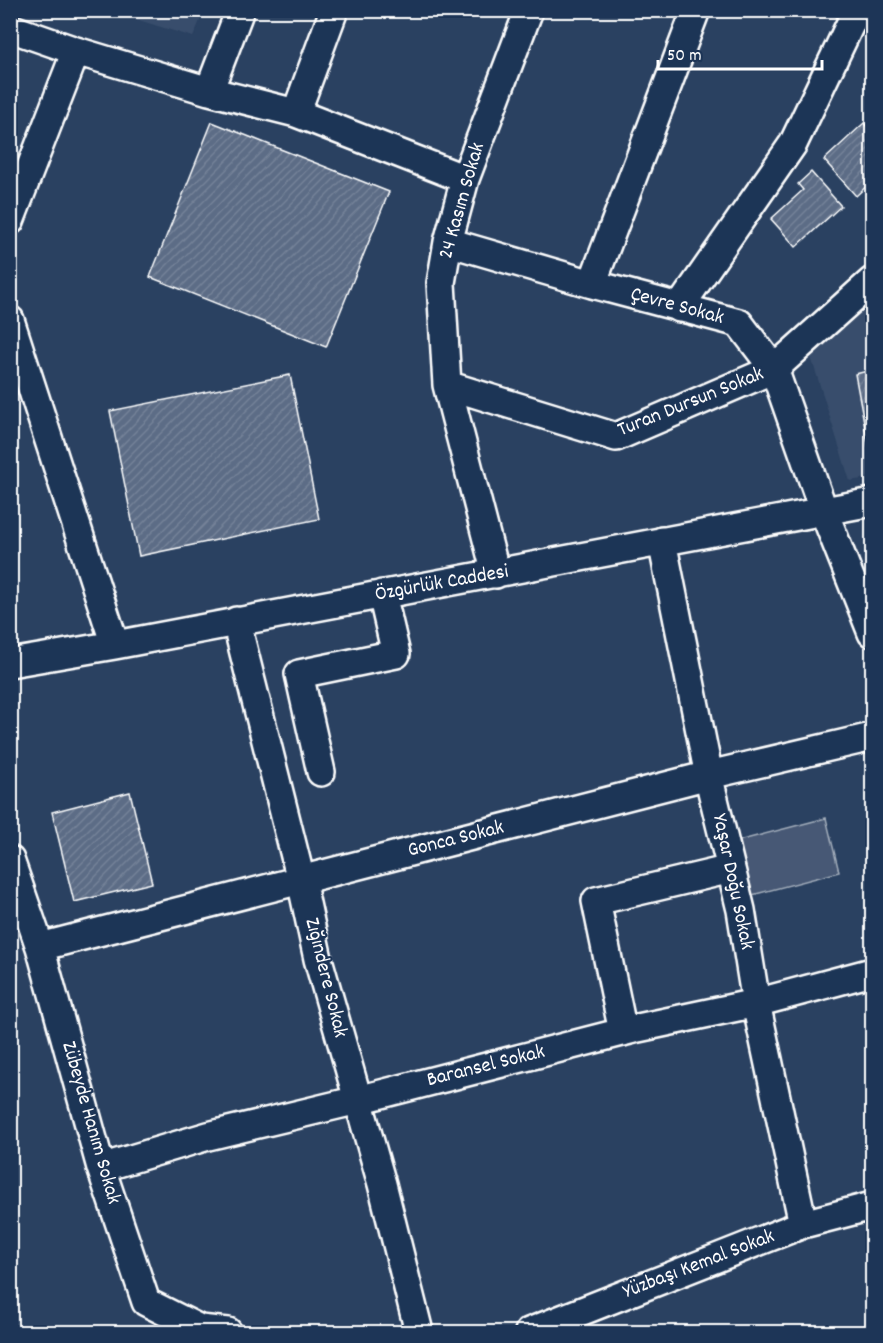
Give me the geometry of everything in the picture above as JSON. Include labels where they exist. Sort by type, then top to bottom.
[{"type":"street","points":[[209,91],[240,10]]},
{"type":"street","points":[[296,113],[334,10]]},
{"type":"street","name":"24 Kasım Sokak","points":[[496,574],[447,385],[441,283],[448,242],[465,179],[529,10]]},
{"type":"street","points":[[592,284],[696,10]]},
{"type":"street","points":[[679,308],[793,144],[861,20]]},
{"type":"street","points":[[10,28],[76,51],[209,91],[296,113],[465,179]]},
{"type":"street","points":[[10,221],[76,51]]},
{"type":"street","name":"Çevre Sokak","points":[[448,242],[592,284],[739,323],[774,369],[824,512]]},
{"type":"street","name":"Turan Dursun Sokak","points":[[447,385],[616,437],[774,369],[873,281]]},
{"type":"street","points":[[10,320],[115,645]]},
{"type":"street","name":"Özgürlük Caddesi","points":[[10,663],[873,502]]},
{"type":"street","points":[[824,512],[873,633]]},
{"type":"street","name":"Yaşar Doğu Sokak","points":[[662,541],[709,775],[741,910],[756,1003],[803,1224]]},
{"type":"street","points":[[321,772],[299,674],[396,654],[382,594]]},
{"type":"street","name":"Zığındere Sokak","points":[[236,621],[301,880],[318,959],[382,1184],[418,1332]]},
{"type":"street","name":"Gonca Sokak","points":[[40,947],[709,775],[873,737]]},
{"type":"street","name":"Zübeyde Hanım Sokak","points":[[10,860],[40,947],[101,1168],[146,1302],[200,1329],[228,1332]]},
{"type":"street","points":[[623,1032],[596,901],[731,869]]},
{"type":"street","name":"Baransel Sokak","points":[[101,1168],[208,1136],[623,1032],[756,1003],[873,972]]},
{"type":"street","name":"Yüzbaşı Kemal Sokak","points":[[529,1332],[803,1224],[873,1206]]},
{"type":"shaded area","points":[[204,10],[193,37],[110,11]]},
{"type":"shaded area","points":[[872,290],[872,477],[850,481],[807,344]]},
{"type":"shaded area","points":[[826,818],[839,872],[752,895],[738,841]]},
{"type":"building","points":[[212,122],[389,192],[326,347],[150,277]]},
{"type":"building","points":[[864,123],[872,133],[872,181],[856,196],[824,160]]},
{"type":"building","points":[[811,172],[841,206],[796,247],[771,219],[803,190],[798,184]]},
{"type":"building","points":[[872,370],[872,448],[869,449],[855,374]]},
{"type":"building","points":[[872,370],[872,448],[869,449],[855,374]]},
{"type":"building","points":[[290,375],[319,519],[139,556],[110,411]]},
{"type":"building","points":[[130,792],[152,883],[74,902],[52,812]]}]
